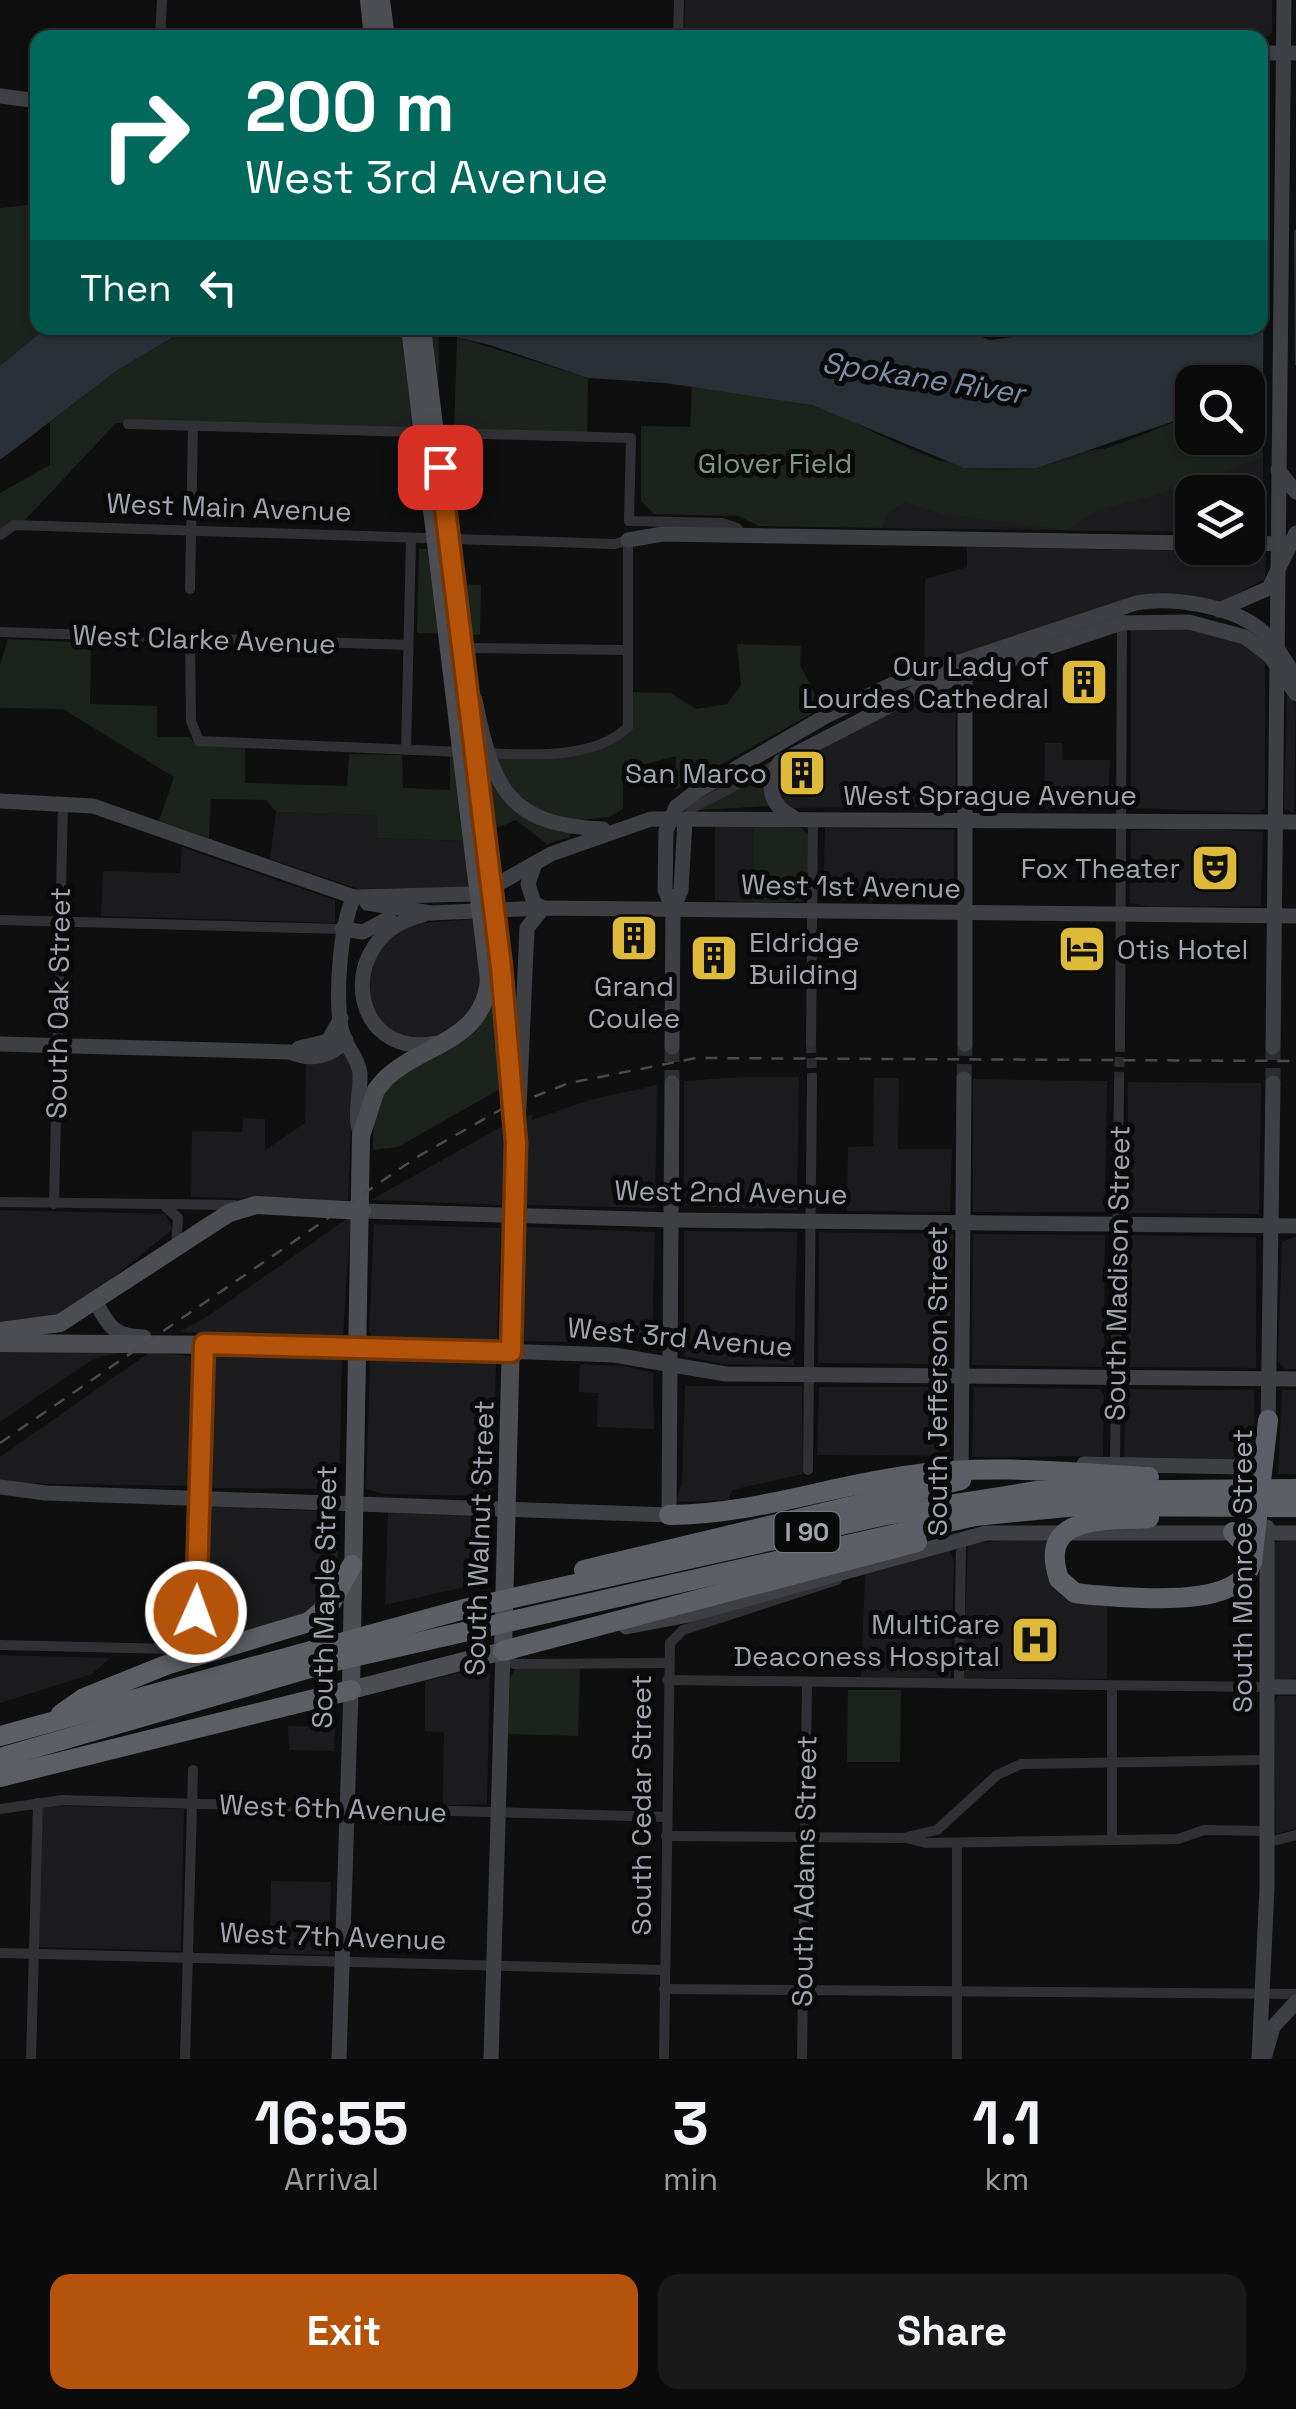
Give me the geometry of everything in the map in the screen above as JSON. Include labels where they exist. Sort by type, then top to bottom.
[{"type":"highway","points":[[1268,1420],[1262,1532],[1243,1580],[1221,1594],[1092,1595],[1065,1586],[1056,1571],[1055,1550],[1060,1537],[1086,1522],[1296,1508]]},
{"type":"highway","points":[[668,1514],[748,1509],[918,1474],[989,1470],[1296,1487]]},
{"type":"highway","points":[[468,1608],[624,1557],[961,1480]]},
{"type":"highway","name":"I 90","points":[[0,1758],[468,1608],[886,1514],[1008,1493],[1296,1487]]},
{"type":"highway","points":[[503,1651],[942,1535],[1078,1506]]},
{"type":"highway","name":"I 90","points":[[0,1736],[329,1653],[1009,1511],[1078,1506],[1296,1508]]},
{"type":"highway","points":[[1233,1532],[1250,1551],[1250,1566]]},
{"type":"highway","points":[[51,1722],[84,1698],[166,1665],[309,1622],[330,1603],[352,1565]]},
{"type":"highway","points":[[0,1777],[351,1690]]},
{"type":"main road","points":[[369,0],[373,30]]},
{"type":"main road","points":[[382,0],[385,30]]},
{"type":"main road","points":[[1213,618],[1265,591],[1276,578],[1290,541],[1277,466],[1282,106],[1289,53],[1284,0]]},
{"type":"main road","points":[[411,335],[481,840]]},
{"type":"main road","points":[[423,335],[481,840]]},
{"type":"main road","points":[[1277,466],[1296,492]]},
{"type":"main road","name":"West Main Avenue","points":[[628,540],[663,534],[1175,543]]},
{"type":"main road","points":[[1265,543],[1290,541]]},
{"type":"main road","points":[[453,571],[492,765],[505,790],[522,809],[568,827],[612,829]]},
{"type":"main road","points":[[1273,1048],[1276,578]]},
{"type":"main road","points":[[672,1047],[672,910],[681,890],[677,819],[689,797],[865,706],[1122,615],[1148,600],[1213,618],[1246,620],[1296,677]]},
{"type":"main road","points":[[1275,655],[1296,694]]},
{"type":"main road","points":[[965,668],[965,1044]]},
{"type":"main road","points":[[776,755],[771,793],[779,808],[805,819]]},
{"type":"main road","name":"West 1st Avenue","points":[[0,800],[63,802],[110,812],[354,898],[406,911],[543,908],[1296,916]]},
{"type":"main road","name":"West Sprague Avenue","points":[[612,829],[650,819],[1296,822]]},
{"type":"main road","points":[[354,898],[471,894],[612,829]]},
{"type":"main road","name":"South Maple Street","points":[[361,1136],[376,1090],[385,1079],[472,1024],[488,992],[481,840]]},
{"type":"main road","name":"South Walnut Street","points":[[481,840],[516,1143],[491,2059]]},
{"type":"main road","points":[[516,1143],[527,928],[543,908],[534,903],[528,890],[536,862]]},
{"type":"main road","name":"South Maple Street","points":[[339,2059],[362,1211],[357,1117],[359,1068],[346,1040],[342,1016],[342,929],[354,898]]},
{"type":"main road","points":[[342,929],[355,933],[374,928],[406,911]]},
{"type":"main road","points":[[431,913],[400,922],[377,940],[365,959],[362,996],[378,1027],[403,1044],[421,1046],[450,1040]]},
{"type":"main road","name":"South Maple Street","points":[[346,1040],[355,962],[374,928]]},
{"type":"main road","points":[[290,1052],[328,1041],[342,1016]]},
{"type":"main road","points":[[0,1044],[290,1052],[302,1056],[326,1055],[346,1040]]},
{"type":"main road","name":"South Jefferson Street","points":[[960,1540],[964,1079]]},
{"type":"main road","name":"South Monroe Street","points":[[1268,1420],[1273,1082]]},
{"type":"main road","points":[[0,1496],[46,1493],[353,1501],[668,1514],[672,1083]]},
{"type":"main road","points":[[0,1330],[41,1329],[96,1302],[228,1213],[256,1205]]},
{"type":"main road","name":"West 2nd Avenue","points":[[256,1205],[673,1220],[1296,1226]]},
{"type":"main road","points":[[96,1302],[107,1325],[117,1334],[204,1344]]},
{"type":"main road","name":"West 3rd Avenue","points":[[0,1343],[161,1348],[204,1344],[358,1346],[614,1355],[726,1374],[1296,1380]]},
{"type":"main road","points":[[962,1457],[1247,1466],[1258,1455],[1268,1420]]},
{"type":"main road","points":[[961,1480],[1036,1462]]},
{"type":"main road","points":[[0,1487],[46,1493]]},
{"type":"main road","points":[[351,1690],[503,1651],[688,1616],[993,1532],[1296,1532]]},
{"type":"main road","name":"South Monroe Street","points":[[1262,1532],[1267,1887],[1260,1994],[1262,2059]]},
{"type":"main road","points":[[1266,1688],[1296,1688]]},
{"type":"main road","points":[[1262,2059],[1273,2027],[1296,2002]]},
{"type":"street","points":[[160,30],[162,0]]},
{"type":"street","points":[[678,0],[678,30]]},
{"type":"street","points":[[128,424],[193,426],[190,589]]},
{"type":"street","name":"West Main Avenue","points":[[193,426],[631,438],[629,521],[722,523],[732,525],[741,535]]},
{"type":"street","name":"West Main Avenue","points":[[0,535],[14,526],[616,544],[628,540]]},
{"type":"street","points":[[406,750],[411,538]]},
{"type":"street","points":[[190,639],[194,737],[205,742],[519,755],[587,749],[615,740],[628,727],[628,540]]},
{"type":"street","points":[[1120,1046],[1122,615]]},
{"type":"street","name":"West Clarke Avenue","points":[[0,632],[408,645]]},
{"type":"street","points":[[470,648],[627,650]]},
{"type":"street","name":"South Oak Street","points":[[54,1204],[63,802]]},
{"type":"street","points":[[805,819],[813,911],[812,1043]]},
{"type":"street","points":[[0,920],[342,929]]},
{"type":"street","points":[[808,1470],[812,1078]]},
{"type":"street","name":"South Madison Street","points":[[1115,1464],[1119,1082]]},
{"type":"street","name":"West 2nd Avenue","points":[[0,1202],[256,1205]]},
{"type":"street","points":[[165,1206],[178,1218],[176,1247]]},
{"type":"street","points":[[0,1645],[172,1649],[190,1639],[196,1619],[204,1344]]},
{"type":"street","name":"South Jefferson Street","points":[[959,1684],[960,1540]]},
{"type":"street","name":"South Cedar Street","points":[[664,2059],[670,1644],[683,1630],[817,1588],[865,1568]]},
{"type":"street","points":[[503,1651],[514,1664],[667,1664]]},
{"type":"street","points":[[667,1680],[1266,1688]]},
{"type":"street","name":"South Adams Street","points":[[802,2059],[807,1682]]},
{"type":"street","points":[[1112,1686],[1112,1838]]},
{"type":"street","points":[[906,1838],[942,1826],[997,1775],[1010,1768],[1112,1760],[1266,1760]]},
{"type":"street","points":[[185,2059],[193,1770]]},
{"type":"street","points":[[31,2059],[38,1803]]},
{"type":"street","name":"West 6th Avenue","points":[[0,1809],[38,1803],[192,1804],[666,1816]]},
{"type":"street","points":[[666,1836],[957,1842],[1178,1838],[1204,1830],[1265,1837],[1296,1835]]},
{"type":"street","points":[[957,1842],[957,2059]]},
{"type":"street","name":"West 7th Avenue","points":[[0,1953],[664,1970]]},
{"type":"street","points":[[664,1990],[1260,1994],[1296,1990]]},
{"type":"shaded area","points":[[685,0],[1272,0],[1272,33],[1268,37],[1268,30],[684,30]]},
{"type":"shaded area","points":[[884,437],[940,461],[1175,443],[1175,455],[1263,455],[1263,475],[1175,475],[1175,532],[882,528]]},
{"type":"shaded area","points":[[967,547],[1175,551],[1175,565],[1265,565],[1266,556],[1265,579],[1219,603],[1162,594],[924,666],[925,579],[967,567]]},
{"type":"shaded area","points":[[1157,625],[1233,636],[1265,659],[1265,807],[1260,813],[1131,808],[1131,630]]},
{"type":"shaded area","points":[[956,686],[955,807],[787,808],[774,784],[780,769],[894,706]]},
{"type":"shaded area","points":[[1287,695],[1296,705],[1294,813],[1284,809]]},
{"type":"shaded area","points":[[1045,743],[1062,743],[1063,760],[1110,760],[1108,808],[1044,809]]},
{"type":"shaded area","points":[[276,812],[377,815],[377,838],[466,841],[470,887],[358,889],[270,859]]},
{"type":"shaded area","points":[[715,826],[754,826],[754,903],[715,900]]},
{"type":"shaded area","points":[[825,828],[954,830],[954,901],[823,900]]},
{"type":"shaded area","points":[[1188,828],[1263,832],[1261,906],[1152,907],[1130,903],[1131,831]]},
{"type":"shaded area","points":[[182,847],[335,900],[335,923],[101,916],[103,871],[180,873]]},
{"type":"shaded area","points":[[474,919],[482,970],[480,990],[470,1015],[445,1034],[410,1041],[396,1037],[367,1004],[370,954],[411,924]]},
{"type":"shaded area","points":[[349,1052],[353,1077],[348,1201],[191,1197],[192,1131],[242,1132],[243,1118],[265,1119],[265,1150],[305,1123],[306,1062]]},
{"type":"shaded area","points":[[799,1077],[797,1210],[684,1206],[684,1081]]},
{"type":"shaded area","points":[[874,1078],[899,1078],[898,1149],[952,1149],[950,1212],[847,1211],[848,1147],[873,1146]]},
{"type":"shaded area","points":[[973,1079],[1107,1081],[1105,1212],[973,1212]]},
{"type":"shaded area","points":[[1128,1082],[1261,1083],[1259,1214],[1127,1213]]},
{"type":"shaded area","points":[[657,1085],[655,1208],[525,1205],[527,1116],[532,1114],[532,1120],[589,1100]]},
{"type":"shaded area","points":[[506,1125],[502,1205],[371,1200],[499,1128]]},
{"type":"shaded area","points":[[0,1210],[165,1214],[173,1229],[74,1309],[54,1319],[0,1326]]},
{"type":"shaded area","points":[[351,1216],[343,1336],[179,1332],[208,1316]]},
{"type":"shaded area","points":[[374,1224],[501,1228],[497,1340],[372,1337],[369,1331]]},
{"type":"shaded area","points":[[524,1227],[655,1232],[652,1344],[516,1341],[521,1334]]},
{"type":"shaded area","points":[[684,1231],[797,1232],[794,1365],[723,1364],[684,1356]]},
{"type":"shaded area","points":[[819,1232],[953,1234],[949,1364],[818,1363]]},
{"type":"shaded area","points":[[973,1234],[1105,1235],[1104,1367],[972,1365]]},
{"type":"shaded area","points":[[1127,1235],[1256,1237],[1256,1368],[1126,1367]]},
{"type":"shaded area","points":[[1296,1236],[1296,1369],[1284,1369],[1278,1361],[1282,1242]]},
{"type":"shaded area","points":[[0,1349],[128,1351],[93,1359],[0,1422]]},
{"type":"shaded area","points":[[150,1352],[197,1357],[192,1486],[0,1483],[0,1457]]},
{"type":"shaded area","points":[[209,1354],[342,1359],[339,1489],[207,1488]]},
{"type":"shaded area","points":[[370,1359],[496,1364],[493,1501],[479,1496],[385,1494],[366,1489]]},
{"type":"shaded area","points":[[580,1364],[624,1366],[653,1373],[654,1429],[597,1427],[598,1393],[579,1392]]},
{"type":"shaded area","points":[[685,1386],[802,1386],[803,1474],[732,1490],[728,1500],[675,1502],[682,1484]]},
{"type":"shaded area","points":[[819,1387],[947,1387],[949,1456],[817,1455]]},
{"type":"shaded area","points":[[974,1387],[1100,1389],[1104,1395],[1103,1456],[972,1457]]},
{"type":"shaded area","points":[[1125,1389],[1254,1390],[1255,1449],[1248,1460],[1124,1458]]},
{"type":"shaded area","points":[[1282,1390],[1296,1390],[1296,1474],[1278,1474]]},
{"type":"shaded area","points":[[206,1506],[338,1512],[338,1565],[330,1591],[309,1612],[200,1648]]},
{"type":"shaded area","points":[[388,1512],[490,1516],[491,1581],[385,1605]]},
{"type":"shaded area","name":"MultiCare Deaconess Hospital","points":[[1048,1539],[1047,1569],[1107,1601],[1107,1679],[963,1678],[968,1543]]},
{"type":"shaded area","points":[[1296,1541],[1296,1678],[1272,1681],[1274,1542]]},
{"type":"shaded area","points":[[950,1550],[954,1563],[951,1678],[861,1677],[865,1574]]},
{"type":"shaded area","points":[[0,1655],[110,1658],[92,1674],[0,1703]]},
{"type":"shaded area","points":[[490,1666],[487,1804],[443,1805],[444,1732],[425,1731],[425,1681]]},
{"type":"shaded area","points":[[1278,1696],[1296,1696],[1296,1829],[1276,1834],[1274,1705]]},
{"type":"shaded area","points":[[288,1726],[335,1727],[334,1751],[289,1750]]},
{"type":"shaded area","points":[[41,1805],[184,1809],[181,1951],[38,1947]]},
{"type":"shaded area","points":[[271,1881],[331,1882],[329,1955],[270,1953]]},
{"type":"green space","points":[[30,205],[30,335],[38,335],[0,366],[0,208]]},
{"type":"green space","points":[[176,335],[439,335],[438,433],[116,423],[25,520],[0,529],[0,493],[50,465],[50,422],[116,371]]},
{"type":"green space","points":[[457,337],[588,378],[587,437],[454,433]]},
{"type":"green space","name":"Glover Field","points":[[692,387],[800,402],[919,453],[963,467],[1039,467],[1175,422],[1175,455],[1263,457],[1214,475],[1175,475],[1175,489],[1095,511],[1068,530],[942,514],[905,502],[888,512],[882,528],[759,526],[738,516],[654,514],[641,501],[641,426],[690,427]]},
{"type":"green space","points":[[419,549],[461,549],[460,584],[481,585],[480,635],[417,633]]},
{"type":"green space","points":[[8,639],[91,643],[90,704],[157,706],[157,737],[189,737],[197,745],[245,747],[245,783],[347,786],[349,754],[402,755],[403,788],[450,790],[450,756],[572,753],[615,741],[629,727],[631,692],[671,693],[696,709],[727,704],[741,685],[737,644],[801,646],[800,665],[822,708],[675,790],[676,756],[623,770],[623,809],[609,817],[571,821],[570,837],[547,844],[516,820],[466,841],[377,838],[377,815],[276,812],[266,800],[211,799],[209,838],[159,821],[174,777],[63,709],[0,708],[0,665]]},
{"type":"green space","points":[[756,762],[766,776],[768,806],[683,811],[683,806]]},
{"type":"green space","points":[[754,826],[801,828],[808,834],[809,892],[804,901],[754,903]]},
{"type":"green space","points":[[494,990],[507,1085],[398,1147],[373,1150],[375,1115],[382,1095],[411,1067],[473,1029]]},
{"type":"green space","points":[[516,1667],[580,1667],[578,1736],[508,1734],[510,1678]]},
{"type":"green space","points":[[848,1690],[901,1690],[900,1762],[847,1762]]},
{"type":"water","name":"Spokane River","points":[[1296,229],[1296,365],[1265,374],[1265,365],[1175,365],[1175,421],[1036,468],[964,468],[812,405],[665,383],[588,378],[448,335],[976,335],[990,340],[1026,335],[1268,335],[1268,255]]},
{"type":"water","points":[[38,335],[176,335],[116,371],[0,460],[0,366]]},
{"type":"pier","points":[[1294,224],[1295,370],[1265,381],[1263,335],[1268,335],[1268,248]]},
{"type":"tunnel","points":[[811,1043],[812,1078]]},
{"type":"tunnel","points":[[964,1079],[965,1044]]},
{"type":"tunnel","points":[[1119,1082],[1120,1046]]},
{"type":"tunnel","points":[[672,1047],[672,1083]]},
{"type":"tunnel","points":[[1273,1047],[1273,1083]]},
{"type":"railway","points":[[0,1443],[417,1157],[500,1110],[569,1083],[696,1058],[1296,1061]]},
{"type":"place","name":"Our Lady of Lourdes Cathedral","points":[[1084,682]]},
{"type":"place","name":"San Marco","points":[[802,773]]},
{"type":"place","name":"Fox Theater","points":[[1215,868]]},
{"type":"place","name":"Grand Coulee","points":[[634,938]]},
{"type":"place","name":"Otis Hotel","points":[[1082,949]]},
{"type":"place","name":"Eldridge Building","points":[[714,958]]},
{"type":"place","name":"MultiCare Deaconess Hospital","points":[[1035,1640]]},
{"type":"route","points":[[196,1612],[204,1344],[511,1352],[516,1143],[501,967],[440,467]]}]
